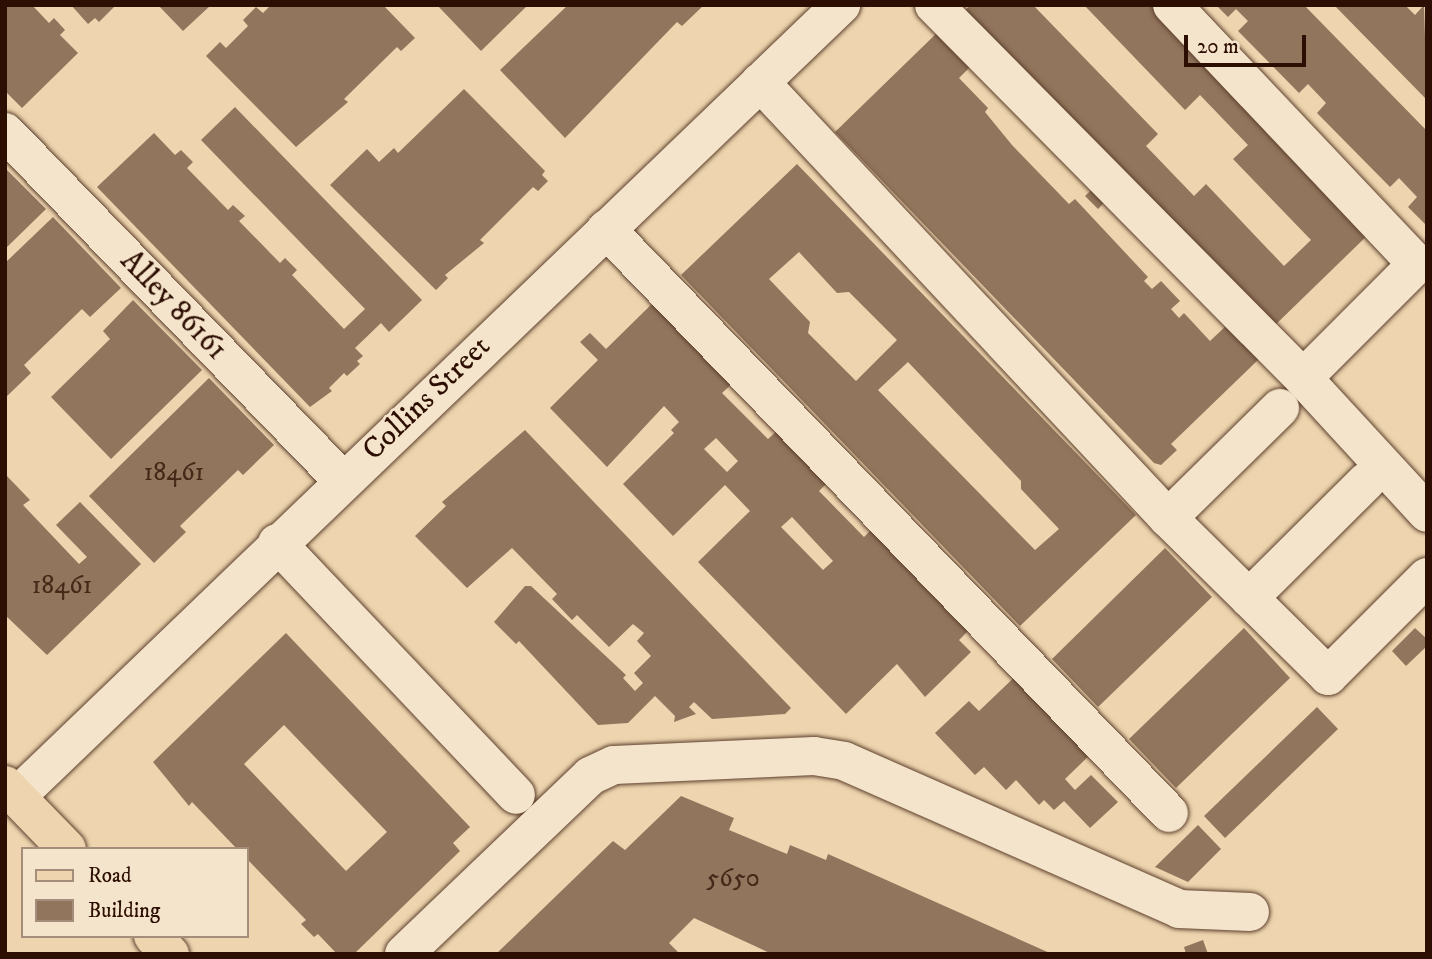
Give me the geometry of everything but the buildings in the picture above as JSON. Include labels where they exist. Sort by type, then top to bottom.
[{"type":"main road","points":[[11,791],[65,847]]},
{"type":"main road","points":[[155,938],[170,954]]},
{"type":"street","name":"Collins Street","points":[[11,791],[277,543],[841,5]]},
{"type":"street","points":[[934,5],[1291,393],[1427,513]]},
{"type":"street","points":[[1168,518],[1291,393],[1422,269],[1172,5]]},
{"type":"street","points":[[760,82],[1168,518],[1328,676],[1427,577]]},
{"type":"street","name":"Alley 86161","points":[[5,132],[342,480]]},
{"type":"street","points":[[606,229],[1169,813]]},
{"type":"street","points":[[1249,598],[1367,481]]},
{"type":"street","points":[[277,543],[516,794]]},
{"type":"street","points":[[404,954],[590,776],[614,765],[814,756],[844,761],[1178,909],[1250,912]]}]
